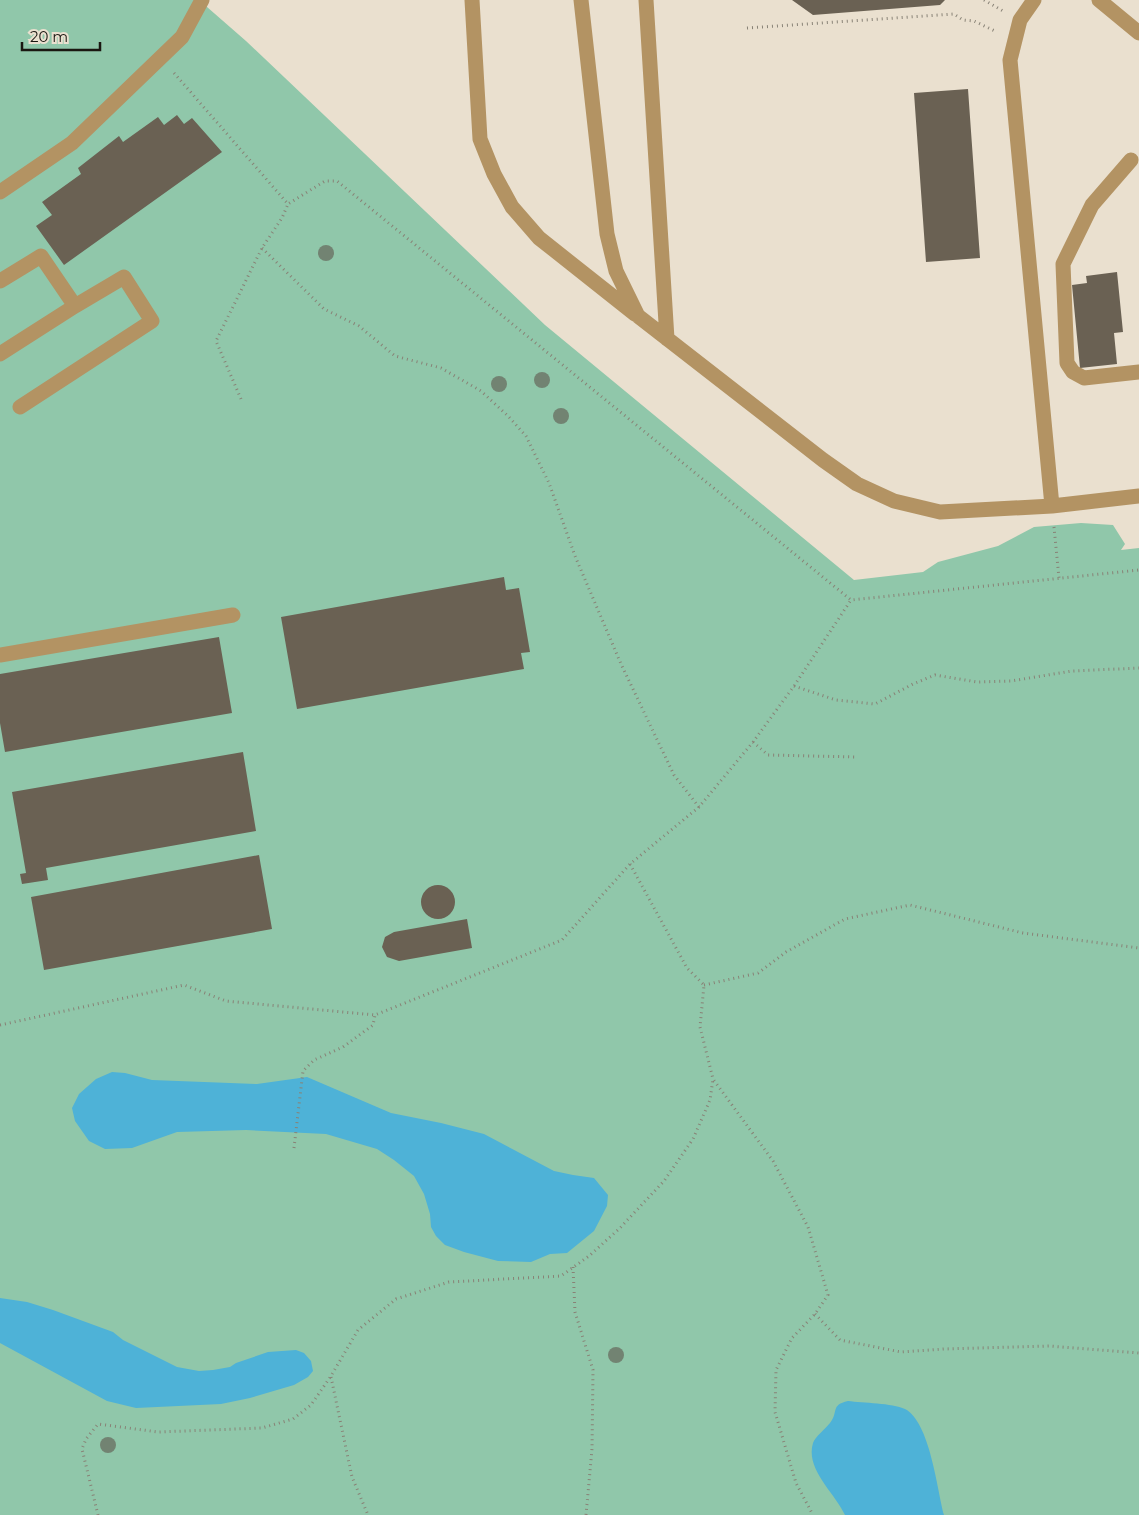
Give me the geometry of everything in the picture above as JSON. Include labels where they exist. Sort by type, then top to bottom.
[{"type":"street","points":[[0,192],[72,143],[182,37],[202,0]]},
{"type":"street","points":[[472,0],[480,139],[494,174],[512,206],[539,238],[823,460],[857,484],[887,498],[940,512],[1052,506],[1139,496]]},
{"type":"street","points":[[581,0],[607,234],[616,271],[638,316]]},
{"type":"street","points":[[646,0],[667,339]]},
{"type":"street","points":[[1034,0],[1020,20],[1010,60],[1052,506]]},
{"type":"street","points":[[1099,0],[1139,33]]},
{"type":"street","points":[[1131,160],[1092,205],[1063,264],[1067,363],[1073,372],[1084,378],[1139,372]]},
{"type":"street","points":[[0,281],[41,256],[75,306]]},
{"type":"street","points":[[0,354],[124,276],[152,321],[20,407]]},
{"type":"street","points":[[0,655],[233,616]]},
{"type":"path","points":[[747,28],[954,14],[963,20],[974,21],[1014,41]]},
{"type":"path","points":[[160,58],[288,204]]},
{"type":"path","points":[[241,399],[216,341],[262,248],[282,218],[288,204],[325,181],[337,182],[851,600],[1139,570]]},
{"type":"path","points":[[262,248],[324,308],[359,326],[395,356],[441,368],[481,391],[526,436],[549,484],[575,556],[621,664],[674,776],[699,807]]},
{"type":"path","points":[[1052,506],[1059,578]]},
{"type":"path","points":[[0,1025],[184,985],[226,1001],[375,1015],[562,940],[630,864],[699,807],[753,742],[794,686],[851,600]]},
{"type":"path","points":[[794,686],[836,700],[875,704],[913,684],[936,675],[977,682],[1010,681],[1072,671],[1139,668]]},
{"type":"path","points":[[753,742],[768,755],[856,757]]},
{"type":"path","points":[[630,864],[687,968],[704,985]]},
{"type":"path","points":[[704,985],[758,973],[786,952],[845,919],[910,905],[1023,933],[1139,948]]},
{"type":"path","points":[[704,985],[700,1027],[713,1079],[773,1161],[808,1227],[828,1296],[815,1314],[792,1338],[776,1370],[775,1412],[796,1483],[813,1515]]},
{"type":"path","points":[[294,1148],[303,1071],[314,1060],[343,1047],[373,1025],[375,1015]]},
{"type":"path","points":[[98,1515],[82,1450],[86,1439],[98,1424],[158,1432],[262,1428],[293,1419],[311,1405],[331,1376],[358,1330],[396,1298],[449,1282],[561,1276],[589,1256],[619,1229],[664,1181],[693,1139],[710,1100],[713,1079]]},
{"type":"path","points":[[573,1267],[575,1312],[593,1370],[592,1449],[586,1515]]},
{"type":"path","points":[[815,1314],[840,1340],[901,1352],[1050,1346],[1139,1353]]},
{"type":"path","points":[[331,1376],[352,1477],[368,1515]]},
{"type":"green space","points":[[0,0],[199,0],[246,41],[545,325],[854,580],[923,572],[938,562],[998,546],[1034,527],[1081,523],[1113,525],[1125,544],[1121,550],[1139,548],[1139,1515],[0,1515]]},
{"type":"water","points":[[112,1072],[125,1073],[152,1080],[257,1084],[307,1077],[391,1113],[484,1134],[554,1171],[594,1178],[608,1195],[607,1206],[594,1231],[567,1253],[550,1254],[531,1262],[498,1261],[464,1252],[445,1245],[436,1236],[431,1227],[430,1214],[424,1194],[414,1176],[377,1149],[326,1134],[246,1130],[177,1132],[132,1148],[105,1149],[89,1141],[75,1121],[72,1108],[79,1094],[96,1079]]},
{"type":"water","points":[[0,1298],[27,1302],[113,1332],[123,1340],[177,1367],[199,1371],[213,1370],[230,1367],[236,1363],[268,1352],[296,1350],[304,1353],[311,1361],[313,1371],[308,1377],[294,1385],[250,1398],[221,1404],[136,1408],[107,1401],[0,1343]]},
{"type":"water","points":[[848,1401],[899,1407],[914,1416],[921,1427],[931,1457],[944,1515],[845,1515],[817,1471],[812,1453],[814,1441],[833,1419],[837,1407]]},
{"type":"building","points":[[792,0],[945,0],[940,5],[813,15]]},
{"type":"building","points":[[968,89],[980,258],[926,262],[914,93]]},
{"type":"building","points":[[177,115],[184,124],[192,118],[222,152],[64,265],[36,226],[52,215],[42,202],[81,174],[78,168],[119,136],[123,142],[158,117],[164,125]]},
{"type":"building","points":[[1117,272],[1123,332],[1114,333],[1117,364],[1080,368],[1072,285],[1087,283],[1086,276]]},
{"type":"building","points":[[504,577],[506,590],[519,588],[530,652],[521,653],[524,669],[297,709],[281,617]]},
{"type":"building","points":[[219,637],[232,713],[5,752],[0,723],[0,674]]},
{"type":"building","points":[[243,752],[256,831],[46,868],[48,880],[22,884],[20,874],[26,873],[12,792]]},
{"type":"building","points":[[259,855],[272,929],[44,970],[31,897]]},
{"type":"building","points":[[438,885],[450,890],[455,902],[450,914],[438,919],[426,914],[421,902],[426,890]]},
{"type":"building","points":[[467,919],[472,948],[399,961],[387,957],[382,947],[385,937],[394,932]]}]
